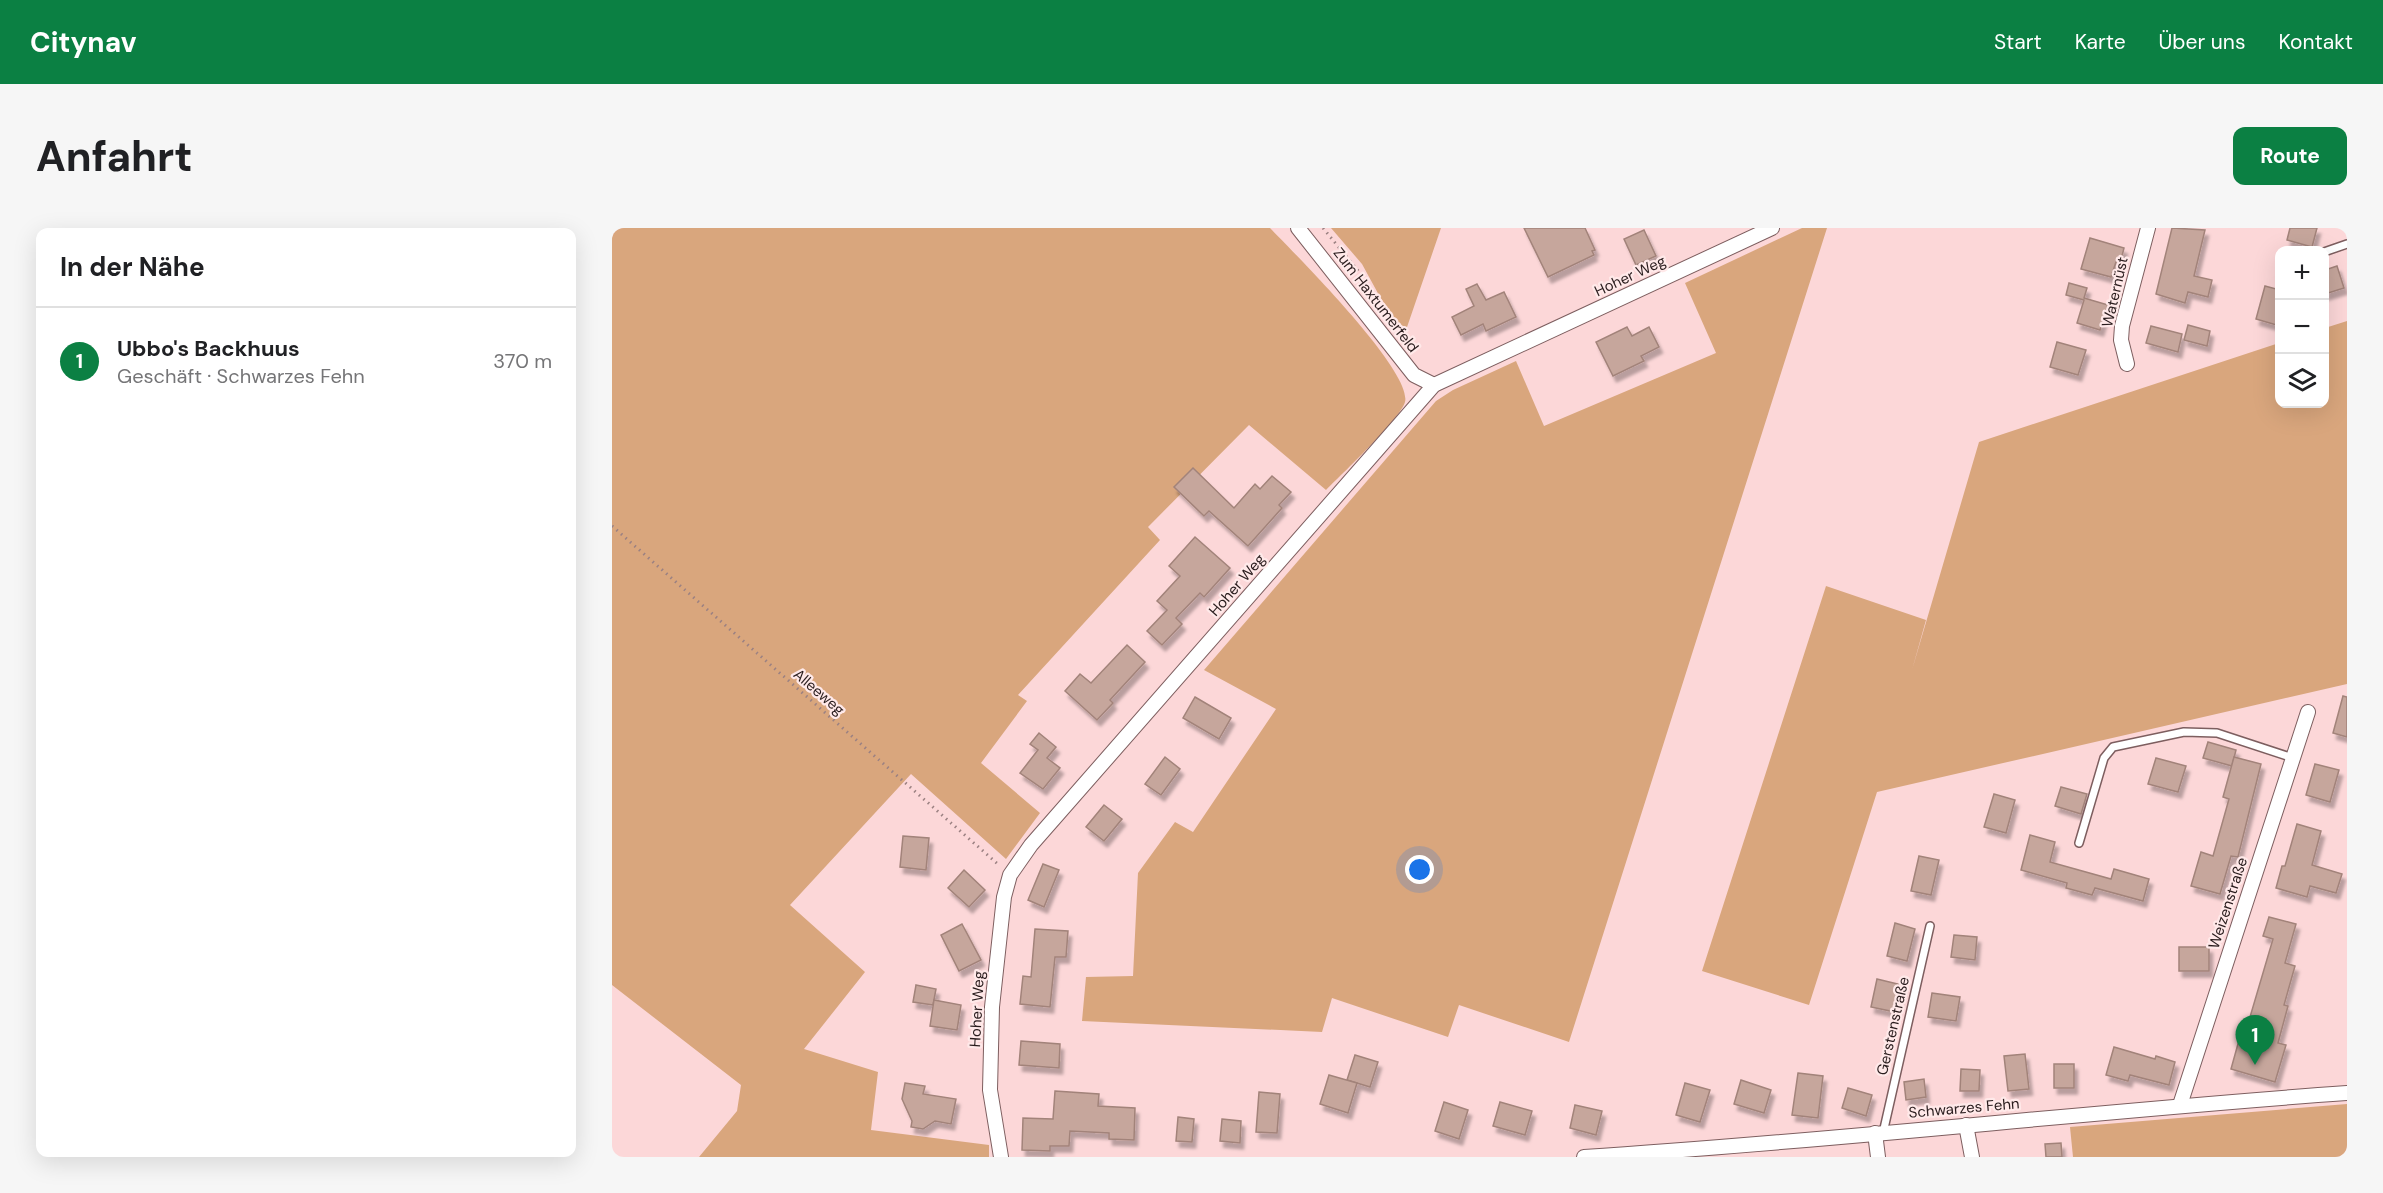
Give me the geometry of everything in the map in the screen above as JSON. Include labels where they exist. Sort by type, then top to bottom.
[{"type":"street","name":"Zum Haxtumerfeld","points":[[1298,228],[1414,375],[1434,385]]},
{"type":"street","name":"Hoher Weg","points":[[1001,1157],[990,1090],[992,1007],[1004,897],[1010,875],[1030,845],[1434,385],[1772,228]]},
{"type":"street","name":"Waternüst","points":[[2127,363],[2121,340],[2122,326],[2148,228]]},
{"type":"street","name":"Weizenstraße","points":[[2180,1105],[2308,712]]},
{"type":"street","name":"Schwarzes Fehn","points":[[1584,1157],[2180,1105],[2347,1093]]},
{"type":"street","points":[[1966,1125],[1972,1157]]},
{"type":"street","points":[[1878,1157],[1879,1133]]},
{"type":"lane","points":[[2329,251],[2347,244]]},
{"type":"lane","points":[[2079,843],[2104,758],[2113,747],[2184,732],[2217,733],[2293,758]]},
{"type":"lane","name":"Gerstenstraße","points":[[1879,1133],[1930,926]]},
{"type":"path","points":[[1323,228],[1364,278],[1374,304]]},
{"type":"path","name":"Alleeweg","points":[[612,526],[1010,875]]},
{"type":"shaded area","points":[[612,228],[1270,228],[1350,313],[1391,365],[1402,387],[1405,402],[1393,421],[1326,490],[1249,425],[1148,527],[1160,540],[1018,695],[1027,701],[981,763],[1040,813],[1006,859],[911,774],[790,905],[865,972],[804,1049],[878,1072],[871,1130],[989,1145],[989,1157],[699,1157],[737,1111],[741,1085],[612,985]]},
{"type":"shaded area","points":[[1331,228],[1441,228],[1405,333],[1380,297],[1362,264]]},
{"type":"shaded area","points":[[1802,228],[1827,228],[1569,1042],[1459,1005],[1448,1037],[1332,998],[1322,1032],[1082,1021],[1086,977],[1133,976],[1138,873],[1175,822],[1193,832],[1276,709],[1204,670],[1436,401],[1453,390],[1516,361],[1544,426],[1716,353],[1685,283]]},
{"type":"shaded area","points":[[2347,321],[2347,684],[1877,792],[1809,1005],[1702,971],[1826,586],[1926,620],[1912,670],[1979,442],[2275,344],[2275,408],[2329,408],[2329,327]]},
{"type":"shaded area","points":[[2347,1104],[2347,1157],[2073,1157],[2070,1127]]},
{"type":"building","points":[[1524,228],[1585,228],[1595,250],[1592,251],[1594,255],[1548,277]]},
{"type":"building","points":[[2172,228],[2205,230],[2194,276],[2212,280],[2208,297],[2188,292],[2185,303],[2156,294]]},
{"type":"building","points":[[2290,228],[2317,228],[2312,246],[2287,240]]},
{"type":"building","points":[[1644,230],[1656,256],[1636,265],[1624,239]]},
{"type":"building","points":[[2090,238],[2124,248],[2121,260],[2117,259],[2111,277],[2081,269]]},
{"type":"building","points":[[2337,266],[2344,288],[2329,293],[2329,269]]},
{"type":"building","points":[[2069,283],[2087,288],[2084,298],[2108,305],[2100,330],[2077,323],[2084,300],[2066,295]]},
{"type":"building","points":[[1477,284],[1486,300],[1504,292],[1516,317],[1486,331],[1483,324],[1461,335],[1452,317],[1474,306],[1466,289]]},
{"type":"building","points":[[2265,286],[2275,289],[2275,325],[2256,319]]},
{"type":"building","points":[[2188,325],[2210,331],[2207,346],[2184,340]]},
{"type":"building","points":[[2151,326],[2182,334],[2178,352],[2146,343]]},
{"type":"building","points":[[1627,327],[1632,336],[1649,327],[1659,347],[1641,356],[1644,361],[1613,376],[1596,342]]},
{"type":"building","points":[[2057,342],[2086,350],[2078,375],[2050,367]]},
{"type":"building","points":[[1193,468],[1234,508],[1255,484],[1260,489],[1272,476],[1291,492],[1279,505],[1282,508],[1248,546],[1209,511],[1204,516],[1174,487]]},
{"type":"building","points":[[1195,537],[1230,568],[1204,597],[1200,593],[1176,618],[1182,624],[1162,645],[1147,631],[1167,610],[1157,601],[1180,576],[1169,566]]},
{"type":"building","points":[[1127,645],[1145,662],[1110,700],[1113,703],[1097,720],[1065,691],[1080,674],[1091,683]]},
{"type":"building","points":[[2343,696],[2347,697],[2347,737],[2333,733]]},
{"type":"building","points":[[1195,697],[1231,718],[1219,739],[1183,718]]},
{"type":"building","points":[[1039,733],[1056,747],[1047,758],[1060,768],[1043,789],[1020,773],[1038,750],[1030,744]]},
{"type":"building","points":[[2208,742],[2236,750],[2232,766],[2203,758]]},
{"type":"building","points":[[1165,757],[1180,769],[1161,795],[1145,784]]},
{"type":"building","points":[[2234,757],[2261,764],[2238,857],[2231,856],[2220,894],[2191,886],[2201,852],[2213,856],[2229,799],[2223,797]]},
{"type":"building","points":[[2156,758],[2186,766],[2178,792],[2148,784]]},
{"type":"building","points":[[2315,764],[2339,770],[2330,802],[2306,795]]},
{"type":"building","points":[[2061,787],[2087,794],[2081,814],[2055,806]]},
{"type":"building","points":[[1994,794],[2015,800],[2006,833],[1984,827]]},
{"type":"building","points":[[1104,805],[1122,819],[1104,841],[1086,827]]},
{"type":"building","points":[[2297,824],[2321,831],[2312,865],[2342,874],[2336,893],[2310,886],[2307,897],[2276,888]]},
{"type":"building","points":[[2030,835],[2055,842],[2050,862],[2111,879],[2114,869],[2149,879],[2143,901],[2095,888],[2092,895],[2066,888],[2067,883],[2021,870]]},
{"type":"building","points":[[903,836],[929,838],[926,870],[900,867]]},
{"type":"building","points":[[1919,856],[1939,860],[1931,895],[1911,891]]},
{"type":"building","points":[[1043,864],[1059,870],[1044,907],[1028,900]]},
{"type":"building","points":[[964,870],[985,890],[969,907],[948,888]]},
{"type":"building","points":[[2269,917],[2296,924],[2285,963],[2295,966],[2284,1005],[2288,1006],[2278,1043],[2286,1045],[2275,1082],[2231,1069],[2241,1033],[2245,1034],[2273,939],[2263,936]]},
{"type":"building","points":[[1895,923],[1915,929],[1907,961],[1887,956]]},
{"type":"building","points":[[962,924],[981,960],[959,971],[941,935]]},
{"type":"building","points":[[1035,929],[1068,931],[1066,957],[1055,957],[1050,1007],[1020,1004],[1023,976],[1031,977]]},
{"type":"building","points":[[1954,935],[1977,937],[1975,960],[1951,957]]},
{"type":"building","points":[[2179,947],[2209,947],[2209,971],[2179,971]]},
{"type":"building","points":[[1877,979],[1902,985],[1895,1012],[1871,1007]]},
{"type":"building","points":[[916,985],[936,989],[933,1005],[913,1002]]},
{"type":"building","points":[[1932,993],[1960,997],[1956,1021],[1928,1017]]},
{"type":"building","points":[[934,1000],[961,1005],[957,1030],[930,1026]]},
{"type":"building","points":[[1021,1041],[1060,1044],[1059,1068],[1019,1065]]},
{"type":"building","points":[[2114,1047],[2155,1059],[2156,1056],[2175,1062],[2169,1085],[2130,1075],[2128,1081],[2106,1075]]},
{"type":"building","points":[[2025,1054],[2029,1089],[2008,1091],[2004,1056]]},
{"type":"building","points":[[1355,1055],[1378,1062],[1370,1087],[1347,1080]]},
{"type":"building","points":[[2054,1064],[2074,1064],[2074,1088],[2054,1088]]},
{"type":"building","points":[[1961,1069],[1980,1070],[1979,1091],[1960,1091]]},
{"type":"building","points":[[1798,1073],[1823,1076],[1818,1118],[1792,1115]]},
{"type":"building","points":[[1329,1075],[1357,1083],[1348,1113],[1320,1104]]},
{"type":"building","points":[[1924,1079],[1926,1097],[1906,1100],[1904,1082]]},
{"type":"building","points":[[1741,1080],[1771,1090],[1764,1113],[1734,1104]]},
{"type":"building","points":[[905,1083],[925,1086],[923,1094],[956,1099],[951,1124],[935,1121],[923,1129],[911,1127],[912,1121],[902,1099]]},
{"type":"building","points":[[1685,1083],[1710,1090],[1700,1122],[1676,1115]]},
{"type":"building","points":[[1848,1088],[1872,1095],[1866,1116],[1842,1108]]},
{"type":"building","points":[[1055,1091],[1099,1094],[1098,1106],[1135,1108],[1134,1140],[1109,1139],[1109,1133],[1070,1131],[1069,1146],[1050,1146],[1050,1151],[1022,1150],[1023,1118],[1053,1119]]},
{"type":"building","points":[[1259,1092],[1280,1094],[1277,1133],[1256,1132]]},
{"type":"building","points":[[1444,1102],[1468,1110],[1459,1139],[1435,1131]]},
{"type":"building","points":[[1500,1102],[1532,1111],[1525,1135],[1493,1126]]},
{"type":"building","points":[[1575,1105],[1602,1111],[1596,1135],[1570,1128]]},
{"type":"building","points":[[1178,1117],[1194,1119],[1192,1142],[1176,1141]]},
{"type":"building","points":[[1222,1119],[1241,1121],[1240,1143],[1220,1141]]},
{"type":"building","points":[[2061,1143],[2062,1157],[2046,1157],[2045,1144]]},
{"type":"place","name":"Ubbo's Backhuus","points":[[2255,1065]]}]
